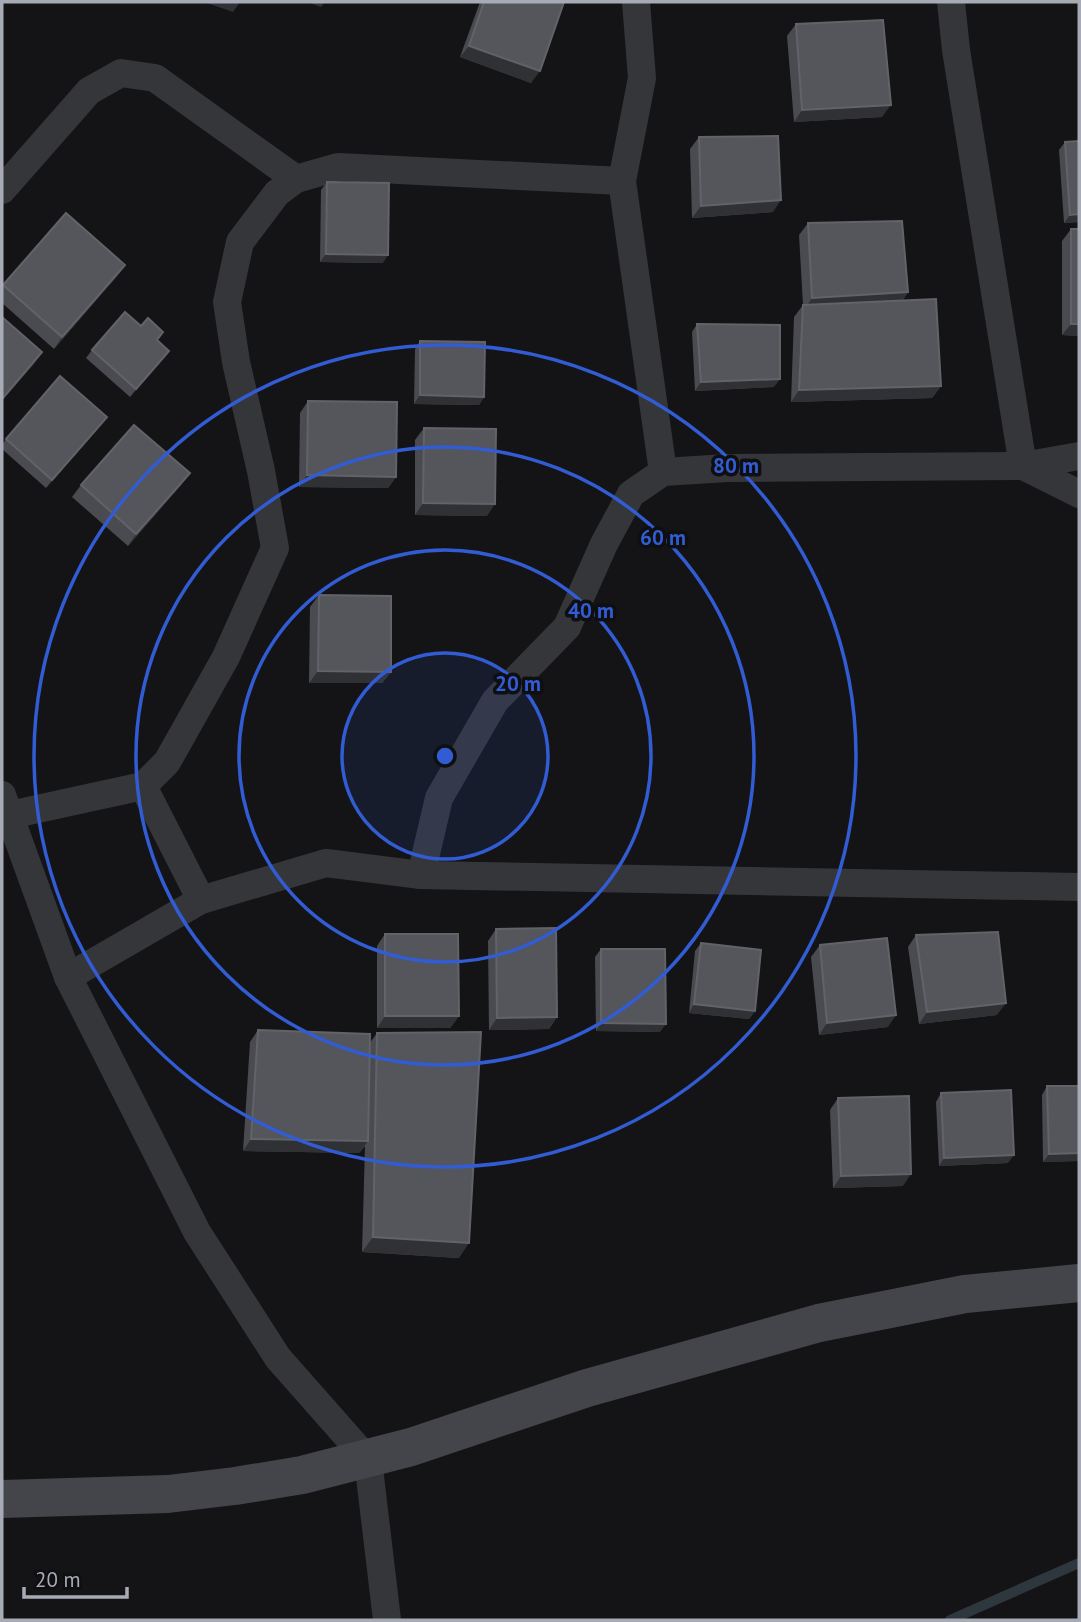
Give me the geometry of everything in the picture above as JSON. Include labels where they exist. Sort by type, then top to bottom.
[{"type":"street","points":[[636,2],[642,78],[622,181],[663,472]]},
{"type":"street","points":[[951,2],[956,50],[1023,466]]},
{"type":"street","points":[[2,190],[89,91],[121,73],[155,78],[296,179]]},
{"type":"street","points":[[387,1620],[368,1460],[278,1358],[197,1232],[68,977],[6,805],[143,786],[167,762],[226,657],[275,548],[236,362],[227,302],[240,242],[277,193],[296,179],[338,167],[622,181]]},
{"type":"street","points":[[421,875],[439,798],[495,701],[567,628],[604,544],[631,494],[663,472],[727,468],[1023,466],[1079,456]]},
{"type":"street","points":[[1023,466],[1079,494]]},
{"type":"street","points":[[143,786],[201,900]]},
{"type":"street","points":[[68,977],[201,900],[326,863],[421,875],[1079,887]]},
{"type":"street","points":[[2,1499],[181,1492],[302,1475],[368,1460],[587,1388],[819,1323],[965,1294],[1079,1283]]},
{"type":"building","points":[[484,2],[564,2],[540,71],[469,46]]},
{"type":"building","points":[[883,20],[891,105],[802,110],[796,24]]},
{"type":"building","points":[[778,136],[781,200],[701,206],[699,137]]},
{"type":"building","points":[[1079,141],[1079,214],[1070,215],[1065,142]]},
{"type":"building","points":[[327,182],[389,183],[388,255],[326,254]]},
{"type":"building","points":[[66,213],[125,265],[62,337],[3,285]]},
{"type":"building","points":[[902,221],[908,292],[812,298],[808,223]]},
{"type":"building","points":[[1071,229],[1079,229],[1079,324],[1071,324]]},
{"type":"building","points":[[936,299],[941,386],[799,390],[803,305]]},
{"type":"building","points":[[125,312],[141,326],[148,318],[163,332],[157,340],[169,351],[136,389],[92,350]]},
{"type":"building","points":[[2,317],[42,352],[2,399]]},
{"type":"building","points":[[697,324],[780,325],[780,379],[701,382]]},
{"type":"building","points":[[420,341],[485,342],[484,397],[420,395]]},
{"type":"building","points":[[60,376],[107,417],[52,480],[6,439]]},
{"type":"building","points":[[308,401],[397,402],[396,477],[307,475]]},
{"type":"building","points":[[134,425],[190,473],[136,534],[81,485]]},
{"type":"building","points":[[424,428],[496,429],[495,504],[423,503]]},
{"type":"building","points":[[319,595],[391,596],[391,672],[318,671]]},
{"type":"building","points":[[556,928],[557,1017],[497,1018],[496,929]]},
{"type":"building","points":[[998,932],[1006,1003],[927,1012],[916,935]]},
{"type":"building","points":[[385,934],[458,934],[459,1016],[385,1016]]},
{"type":"building","points":[[887,938],[896,1015],[827,1023],[820,945]]},
{"type":"building","points":[[701,943],[761,950],[755,1011],[694,1004]]},
{"type":"building","points":[[601,949],[665,949],[666,1024],[601,1023]]},
{"type":"building","points":[[258,1030],[370,1034],[368,1141],[251,1139]]},
{"type":"building","points":[[481,1032],[469,1243],[373,1237],[377,1033]]},
{"type":"building","points":[[1047,1086],[1079,1086],[1079,1153],[1049,1154]]},
{"type":"building","points":[[1011,1090],[1014,1155],[944,1158],[941,1093]]},
{"type":"building","points":[[909,1096],[911,1174],[841,1176],[838,1098]]},
{"type":"waterway","points":[[950,1620],[1079,1563]]}]
